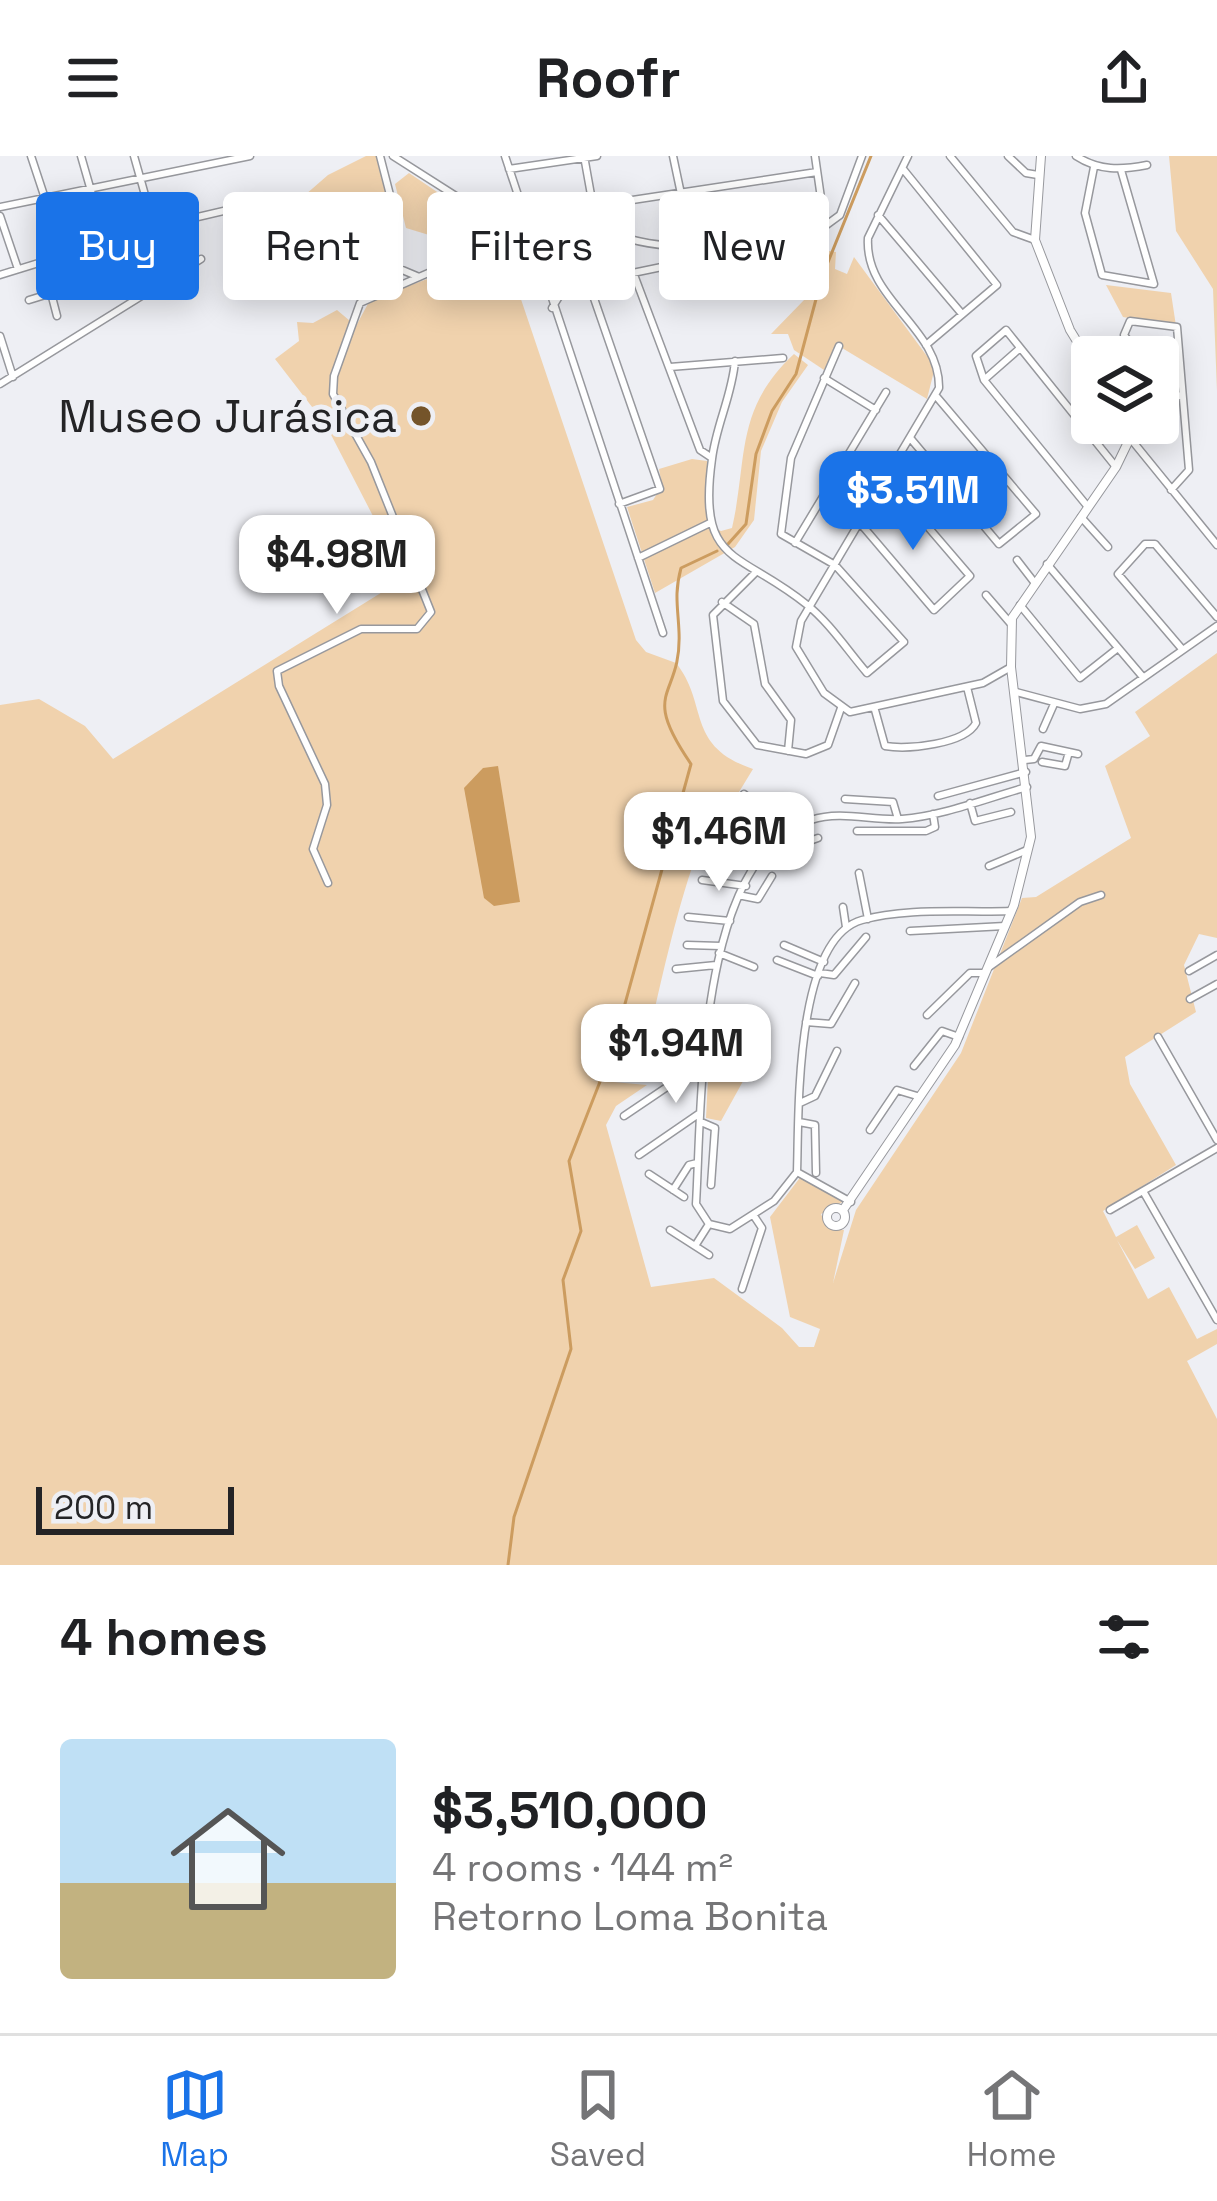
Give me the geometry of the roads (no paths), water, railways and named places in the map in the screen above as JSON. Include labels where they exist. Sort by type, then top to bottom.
[{"type":"main road","points":[[1042,156],[1035,240],[1074,336]]},
{"type":"main road","points":[[843,1210],[959,1037],[1012,911],[1031,849],[1011,667],[1011,624],[1127,444]]},
{"type":"street","points":[[31,156],[42,192]]},
{"type":"street","points":[[80,156],[92,192]]},
{"type":"street","points":[[134,156],[144,192]]},
{"type":"street","points":[[72,192],[250,156]]},
{"type":"street","points":[[380,156],[390,192]]},
{"type":"street","points":[[505,156],[515,192]]},
{"type":"street","points":[[509,169],[597,156]]},
{"type":"street","points":[[673,156],[681,192],[817,172]]},
{"type":"street","points":[[815,156],[820,192]]},
{"type":"street","points":[[829,223],[840,215],[862,156]]},
{"type":"street","points":[[908,156],[868,238],[870,265],[938,366],[936,396],[809,606],[796,635],[798,656],[842,708],[874,710],[968,687],[1011,667]]},
{"type":"street","points":[[950,156],[1013,232],[1035,240]]},
{"type":"street","points":[[1008,156],[1018,169],[1038,176]]},
{"type":"street","points":[[1076,156],[1094,167],[1121,170],[1147,165]]},
{"type":"street","points":[[386,172],[395,157],[450,192]]},
{"type":"street","points":[[584,157],[593,206],[659,196]]},
{"type":"street","points":[[1094,167],[1084,213],[1102,275],[1154,284],[1121,170]]},
{"type":"street","points":[[902,168],[998,285],[926,344]]},
{"type":"street","points":[[18,268],[0,211],[36,200]]},
{"type":"street","points":[[878,214],[962,314]]},
{"type":"street","points":[[0,275],[36,262]]},
{"type":"street","points":[[403,270],[421,278]]},
{"type":"street","points":[[403,285],[427,275]]},
{"type":"street","points":[[635,277],[700,450],[712,458]]},
{"type":"street","points":[[29,300],[36,298]]},
{"type":"street","points":[[53,300],[58,316]]},
{"type":"street","points":[[0,384],[136,300]]},
{"type":"street","points":[[328,883],[313,849],[327,795],[276,678],[283,668],[361,629],[417,629],[430,619],[428,602],[371,462],[333,394],[334,376],[360,303],[367,300]]},
{"type":"street","points":[[549,300],[663,633]]},
{"type":"street","points":[[552,308],[557,300]]},
{"type":"street","points":[[595,300],[660,490],[620,504]]},
{"type":"street","points":[[1125,336],[1130,321],[1177,327],[1178,336]]},
{"type":"street","points":[[1088,507],[984,380],[976,356],[1006,330],[1116,467]]},
{"type":"street","points":[[0,336],[13,376]]},
{"type":"street","points":[[735,361],[732,397],[712,458],[710,524],[728,555],[809,606],[867,673],[904,642],[835,565],[781,535],[785,476],[839,346]]},
{"type":"street","points":[[984,380],[1019,349]]},
{"type":"street","points":[[1172,490],[1189,470],[1179,350]]},
{"type":"street","points":[[670,368],[783,358]]},
{"type":"street","points":[[824,378],[876,410]]},
{"type":"street","points":[[795,543],[886,392]]},
{"type":"street","points":[[1179,395],[1183,397]]},
{"type":"street","points":[[911,439],[999,544],[1036,514],[936,396]]},
{"type":"street","points":[[1135,444],[1217,545]]},
{"type":"street","points":[[860,523],[934,610],[970,576],[886,478]]},
{"type":"street","points":[[1082,517],[1108,548]]},
{"type":"street","points":[[638,558],[710,524]]},
{"type":"street","points":[[1016,692],[1080,709],[1106,704],[1182,649],[1217,622],[1154,544],[1145,544],[1119,566],[1118,574],[1182,649]]},
{"type":"street","points":[[1017,560],[1034,582]]},
{"type":"street","points":[[1047,564],[1143,677]]},
{"type":"street","points":[[756,572],[722,602],[712,624],[722,701],[748,739],[788,751],[823,750],[842,708]]},
{"type":"street","points":[[986,595],[1011,624]]},
{"type":"street","points":[[722,602],[754,624],[760,671],[794,729],[788,751]]},
{"type":"street","points":[[1020,605],[1080,677],[1118,648]]},
{"type":"street","points":[[874,710],[885,746],[935,742],[976,727],[968,687]]},
{"type":"street","points":[[1043,729],[1054,704]]},
{"type":"street","points":[[1024,760],[1034,759],[1041,746],[1074,753],[1065,766],[1042,762]]},
{"type":"street","points":[[938,796],[1025,772]]},
{"type":"street","points":[[1012,911],[868,919],[846,928],[824,962],[806,1022],[797,1172],[754,1216],[730,1229],[709,1224],[696,1204],[704,1062],[716,965],[746,886],[772,843],[788,829],[834,815],[898,819],[1027,787]]},
{"type":"street","points":[[744,794],[801,844],[818,838]]},
{"type":"street","points":[[845,799],[893,802],[898,819]]},
{"type":"street","points":[[970,802],[975,821],[1011,812]]},
{"type":"street","points":[[857,831],[926,831],[935,827],[932,813]]},
{"type":"street","points":[[756,824],[772,843]]},
{"type":"street","points":[[989,866],[1031,849]]},
{"type":"street","points":[[859,873],[868,919]]},
{"type":"street","points":[[742,896],[758,899],[772,876]]},
{"type":"street","points":[[702,880],[746,886]]},
{"type":"street","points":[[927,1015],[970,973],[985,971],[1080,902],[1101,895]]},
{"type":"street","points":[[843,907],[846,928]]},
{"type":"street","points":[[688,917],[730,921]]},
{"type":"street","points":[[910,931],[1005,926]]},
{"type":"street","points":[[777,960],[819,975],[834,975],[866,937]]},
{"type":"street","points":[[687,945],[720,950],[754,967]]},
{"type":"street","points":[[784,945],[824,962]]},
{"type":"street","points":[[1189,971],[1216,957]]},
{"type":"street","points":[[676,969],[716,965]]},
{"type":"street","points":[[806,1022],[831,1024],[856,983]]},
{"type":"street","points":[[1190,999],[1217,983]]},
{"type":"street","points":[[914,1066],[942,1031],[959,1037]]},
{"type":"street","points":[[1110,1210],[1217,1144],[1158,1036]]},
{"type":"street","points":[[800,1103],[815,1096],[837,1052]]},
{"type":"street","points":[[625,1116],[704,1062]]},
{"type":"street","points":[[870,1130],[898,1090],[917,1096]]},
{"type":"street","points":[[639,1155],[701,1112]]},
{"type":"street","points":[[700,1122],[716,1128],[711,1185]]},
{"type":"street","points":[[799,1122],[819,1132],[816,1173]]},
{"type":"street","points":[[673,1190],[689,1165],[699,1163]]},
{"type":"street","points":[[797,1172],[851,1202]]},
{"type":"street","points":[[649,1174],[684,1197]]},
{"type":"street","points":[[1143,1191],[1217,1319]]},
{"type":"street","points":[[742,1289],[762,1228],[754,1216]]},
{"type":"street","points":[[695,1246],[709,1224]]},
{"type":"street","points":[[670,1230],[710,1255]]},
{"type":"waterway","points":[[829,260],[871,156]]},
{"type":"waterway","points":[[728,544],[746,524],[756,454],[772,411],[796,374],[816,300]]},
{"type":"waterway","points":[[508,1565],[514,1517],[571,1349],[563,1280],[581,1231],[569,1161],[612,1051],[691,764],[675,739],[665,706],[678,654],[679,577],[681,568],[717,551]]},
{"type":"place","name":"Museo Jurásica","points":[[421,416]]}]
